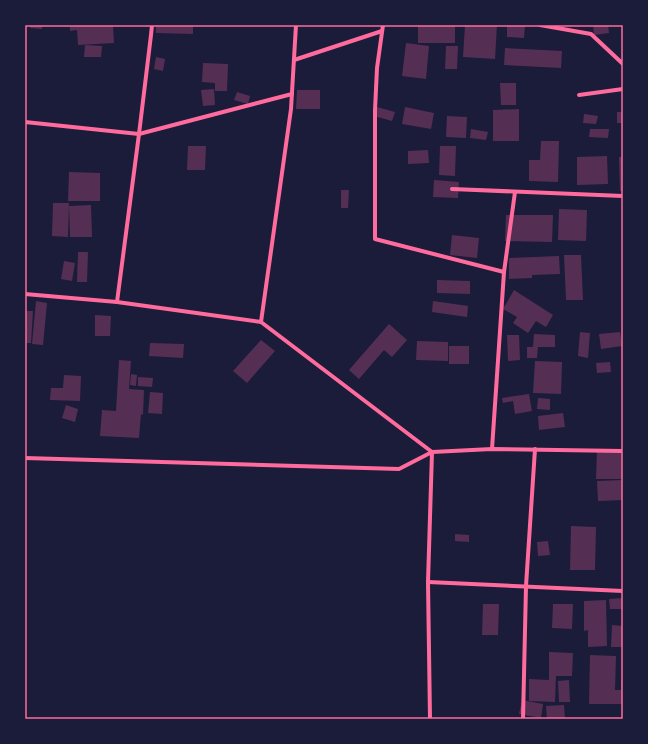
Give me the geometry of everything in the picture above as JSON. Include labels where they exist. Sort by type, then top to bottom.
[{"type":"street","points":[[117,302],[152,25]]},
{"type":"street","points":[[260,322],[291,109],[296,25]]},
{"type":"street","points":[[383,25],[375,110],[375,239],[504,272]]},
{"type":"street","points":[[540,25],[591,34],[623,64]]},
{"type":"street","points":[[294,60],[382,31]]},
{"type":"street","points":[[579,95],[623,89]]},
{"type":"street","points":[[25,122],[139,134],[292,94]]},
{"type":"street","points":[[452,190],[623,196]]},
{"type":"street","points":[[492,449],[504,272],[515,192]]},
{"type":"street","points":[[25,294],[117,302],[260,322],[432,452]]},
{"type":"street","points":[[25,458],[399,469],[432,452],[492,449],[623,451]]},
{"type":"street","points":[[522,719],[526,586],[535,449]]},
{"type":"street","points":[[430,719],[428,582],[432,452]]},
{"type":"street","points":[[428,582],[623,591]]},
{"type":"building","points":[[31,25],[42,25],[42,29],[30,28]]},
{"type":"building","points":[[70,25],[113,25],[114,43],[78,45],[77,30],[70,31]]},
{"type":"building","points":[[156,25],[193,25],[193,34],[156,33]]},
{"type":"building","points":[[418,25],[455,25],[455,43],[418,43]]},
{"type":"building","points":[[465,25],[497,25],[495,59],[463,57]]},
{"type":"building","points":[[507,25],[525,25],[524,38],[507,37]]},
{"type":"building","points":[[593,25],[608,25],[609,33],[594,35]]},
{"type":"building","points":[[406,43],[429,46],[426,79],[402,76]]},
{"type":"building","points":[[85,45],[102,46],[101,57],[84,57]]},
{"type":"building","points":[[446,46],[458,46],[457,69],[445,69]]},
{"type":"building","points":[[505,48],[562,51],[561,68],[504,65]]},
{"type":"building","points":[[156,57],[165,59],[163,71],[154,69]]},
{"type":"building","points":[[203,63],[228,64],[227,91],[215,91],[215,83],[202,82]]},
{"type":"building","points":[[500,83],[516,83],[516,105],[501,105]]},
{"type":"building","points":[[214,89],[215,105],[203,106],[201,90]]},
{"type":"building","points":[[297,90],[320,90],[320,109],[296,109]]},
{"type":"building","points":[[237,92],[250,96],[248,104],[234,100]]},
{"type":"building","points":[[377,107],[395,112],[392,121],[374,116]]},
{"type":"building","points":[[405,107],[434,113],[431,129],[402,124]]},
{"type":"building","points":[[519,109],[519,141],[493,141],[493,110]]},
{"type":"building","points":[[617,112],[623,112],[623,123],[617,123]]},
{"type":"building","points":[[584,114],[598,116],[596,124],[583,123]]},
{"type":"building","points":[[447,116],[467,117],[466,138],[446,137]]},
{"type":"building","points":[[471,129],[488,132],[486,140],[470,138]]},
{"type":"building","points":[[590,129],[609,129],[608,138],[589,137]]},
{"type":"building","points":[[541,141],[559,141],[558,182],[529,181],[529,160],[540,160]]},
{"type":"building","points":[[188,146],[206,146],[205,170],[187,170]]},
{"type":"building","points":[[440,146],[456,146],[455,176],[439,175]]},
{"type":"building","points":[[428,150],[429,163],[408,164],[408,151]]},
{"type":"building","points":[[607,156],[608,184],[577,185],[577,157]]},
{"type":"building","points":[[619,157],[623,157],[623,191],[620,191]]},
{"type":"building","points":[[69,172],[100,173],[100,201],[68,201]]},
{"type":"building","points":[[434,180],[459,182],[458,198],[433,197]]},
{"type":"building","points":[[341,190],[349,190],[348,208],[341,208]]},
{"type":"building","points":[[53,203],[69,203],[68,237],[52,236]]},
{"type":"building","points":[[91,205],[92,237],[70,237],[69,206]]},
{"type":"building","points":[[559,209],[587,210],[586,241],[558,240]]},
{"type":"building","points":[[506,215],[553,215],[552,242],[505,241]]},
{"type":"building","points":[[452,235],[479,238],[477,258],[450,255]]},
{"type":"building","points":[[78,252],[88,252],[87,282],[77,282]]},
{"type":"building","points":[[564,255],[581,255],[583,300],[566,300]]},
{"type":"building","points":[[559,256],[560,274],[532,275],[532,278],[509,279],[509,258]]},
{"type":"building","points":[[64,261],[75,263],[72,281],[61,279]]},
{"type":"building","points":[[437,280],[470,281],[470,294],[437,293]]},
{"type":"building","points":[[514,290],[553,315],[546,327],[536,321],[528,333],[513,323],[517,317],[503,309]]},
{"type":"building","points":[[36,301],[47,303],[43,345],[32,344]]},
{"type":"building","points":[[433,301],[468,306],[467,317],[432,312]]},
{"type":"building","points":[[25,311],[33,311],[31,343],[25,343]]},
{"type":"building","points":[[95,315],[111,316],[110,336],[95,336]]},
{"type":"building","points":[[389,324],[407,340],[392,357],[384,350],[359,379],[349,370]]},
{"type":"building","points":[[580,332],[590,333],[588,358],[578,356]]},
{"type":"building","points":[[620,332],[622,346],[601,349],[599,334]]},
{"type":"building","points":[[534,334],[555,335],[555,347],[538,347],[537,358],[527,358],[527,347],[533,347]]},
{"type":"building","points":[[507,335],[519,335],[520,360],[508,361]]},
{"type":"building","points":[[261,340],[275,351],[247,383],[233,371]]},
{"type":"building","points":[[417,341],[448,342],[448,361],[416,360]]},
{"type":"building","points":[[150,343],[184,344],[183,358],[149,356]]},
{"type":"building","points":[[449,346],[469,346],[469,364],[449,364]]},
{"type":"building","points":[[119,360],[131,361],[129,389],[144,390],[143,415],[141,414],[139,438],[100,436],[102,410],[116,411]]},
{"type":"building","points":[[535,361],[562,362],[561,394],[533,393]]},
{"type":"building","points":[[610,362],[611,372],[597,373],[596,363]]},
{"type":"building","points":[[131,374],[137,375],[136,386],[130,385]]},
{"type":"building","points":[[64,375],[81,376],[80,401],[50,400],[51,388],[63,388]]},
{"type":"building","points":[[138,377],[153,378],[152,387],[138,386]]},
{"type":"building","points":[[150,392],[163,393],[162,414],[148,413]]},
{"type":"building","points":[[529,394],[532,411],[515,414],[513,401],[503,403],[502,398]]},
{"type":"building","points":[[538,398],[550,399],[550,410],[537,409]]},
{"type":"building","points":[[66,405],[78,409],[75,422],[62,418]]},
{"type":"building","points":[[563,413],[565,427],[539,430],[538,416]]},
{"type":"building","points":[[597,450],[623,451],[623,479],[596,479]]},
{"type":"building","points":[[623,480],[623,500],[598,501],[597,481]]},
{"type":"building","points":[[571,526],[596,527],[595,570],[570,570]]},
{"type":"building","points":[[455,534],[469,535],[469,542],[455,541]]},
{"type":"building","points":[[548,541],[550,555],[538,556],[537,542]]},
{"type":"building","points":[[623,598],[623,609],[610,609],[609,599]]},
{"type":"building","points":[[606,600],[607,646],[588,647],[588,630],[584,631],[584,601]]},
{"type":"building","points":[[483,604],[499,604],[498,635],[482,635]]},
{"type":"building","points":[[553,604],[573,604],[572,629],[552,628]]},
{"type":"building","points":[[612,625],[623,626],[623,647],[611,647]]},
{"type":"building","points":[[549,652],[573,653],[572,676],[556,676],[555,702],[529,701],[529,679],[549,680]]},
{"type":"building","points":[[590,655],[616,656],[615,690],[621,690],[621,680],[623,680],[623,704],[589,704]]},
{"type":"building","points":[[569,680],[570,702],[559,702],[558,681]]},
{"type":"building","points":[[522,700],[543,704],[541,718],[519,714]]},
{"type":"building","points":[[564,705],[565,719],[547,719],[546,706]]}]
